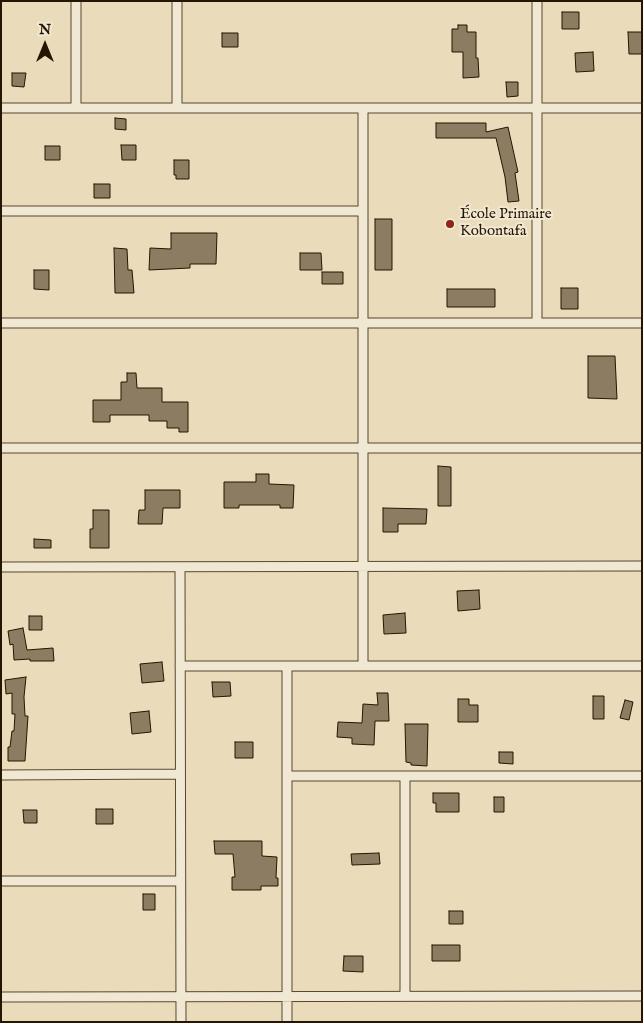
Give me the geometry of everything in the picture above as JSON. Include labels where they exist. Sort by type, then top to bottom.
[{"type":"street","points":[[76,1],[76,108]]},
{"type":"street","points":[[177,1],[177,108]]},
{"type":"street","points":[[536,1],[537,323]]},
{"type":"street","points":[[1,108],[642,108]]},
{"type":"street","points":[[363,108],[363,666]]},
{"type":"street","points":[[1,212],[363,211]]},
{"type":"street","points":[[1,323],[642,323]]},
{"type":"street","points":[[1,448],[642,448]]},
{"type":"street","points":[[1,567],[642,566]]},
{"type":"street","points":[[180,567],[181,1022]]},
{"type":"street","points":[[180,666],[642,666]]},
{"type":"street","points":[[286,666],[287,1022]]},
{"type":"street","points":[[1,774],[180,774]]},
{"type":"street","points":[[286,776],[642,776]]},
{"type":"street","points":[[405,776],[405,996]]},
{"type":"street","points":[[1,881],[180,881]]},
{"type":"street","points":[[1,997],[642,996]]},
{"type":"building","points":[[562,12],[579,12],[579,29],[562,29]]},
{"type":"building","points":[[458,25],[467,25],[467,32],[476,32],[476,58],[478,58],[479,77],[463,78],[463,52],[452,52],[452,29],[458,29]]},
{"type":"building","points":[[628,32],[642,32],[642,54],[629,54]]},
{"type":"building","points":[[222,33],[238,33],[238,47],[222,47]]},
{"type":"building","points":[[593,52],[594,71],[576,72],[575,53]]},
{"type":"building","points":[[12,73],[26,73],[24,87],[12,86]]},
{"type":"building","points":[[506,82],[518,82],[518,96],[507,97]]},
{"type":"building","points":[[115,118],[126,119],[126,130],[115,129]]},
{"type":"building","points":[[436,123],[486,123],[486,132],[508,127],[518,172],[515,173],[519,201],[508,202],[505,177],[496,138],[436,138]]},
{"type":"building","points":[[121,145],[136,145],[136,160],[122,160]]},
{"type":"building","points":[[45,146],[60,146],[60,160],[45,160]]},
{"type":"building","points":[[174,160],[189,160],[189,179],[176,179],[176,175],[174,175]]},
{"type":"building","points":[[94,184],[110,184],[110,198],[94,198]]},
{"type":"building","points":[[375,219],[392,219],[392,270],[375,270]]},
{"type":"building","points":[[171,233],[217,233],[216,264],[190,264],[190,268],[149,270],[150,248],[171,249]]},
{"type":"building","points":[[114,248],[127,249],[128,270],[132,270],[134,293],[115,293]]},
{"type":"building","points":[[300,253],[321,253],[322,270],[300,270]]},
{"type":"building","points":[[34,270],[49,270],[49,290],[34,289]]},
{"type":"building","points":[[322,272],[343,272],[343,284],[322,284]]},
{"type":"building","points":[[561,288],[578,288],[578,309],[561,309]]},
{"type":"building","points":[[447,289],[495,289],[495,307],[447,307]]},
{"type":"building","points":[[588,356],[615,356],[617,399],[588,398]]},
{"type":"building","points":[[127,373],[136,373],[137,388],[162,388],[162,402],[188,402],[188,432],[179,432],[179,428],[167,428],[167,421],[149,421],[149,415],[110,415],[110,422],[93,422],[93,400],[121,400],[121,382],[127,382]]},
{"type":"building","points":[[438,466],[451,467],[451,506],[438,506]]},
{"type":"building","points":[[256,474],[269,474],[269,484],[294,485],[293,508],[280,508],[280,505],[239,505],[239,508],[224,508],[224,482],[256,482]]},
{"type":"building","points":[[145,490],[180,490],[180,508],[163,508],[162,524],[138,524],[139,510],[145,510]]},
{"type":"building","points":[[383,508],[427,509],[426,524],[398,524],[398,532],[383,532]]},
{"type":"building","points":[[93,510],[109,510],[109,548],[90,548]]},
{"type":"building","points":[[34,539],[51,540],[51,548],[34,548]]},
{"type":"building","points":[[479,590],[480,609],[458,611],[457,591]]},
{"type":"building","points":[[405,613],[406,633],[384,634],[383,615]]},
{"type":"building","points":[[29,616],[42,616],[42,630],[29,630]]},
{"type":"building","points":[[23,628],[27,650],[53,648],[54,661],[14,660],[13,644],[10,645],[8,631]]},
{"type":"building","points":[[162,662],[164,681],[142,683],[140,664]]},
{"type":"building","points":[[26,677],[24,697],[25,716],[28,716],[25,761],[8,761],[8,747],[10,747],[12,731],[14,731],[15,714],[12,714],[12,693],[6,694],[5,680]]},
{"type":"building","points":[[212,682],[230,682],[231,696],[213,697]]},
{"type":"building","points":[[377,693],[388,693],[389,721],[375,721],[374,745],[352,744],[352,738],[337,737],[338,722],[362,723],[363,704],[378,705]]},
{"type":"building","points":[[593,696],[604,696],[604,719],[593,719]]},
{"type":"building","points":[[458,699],[469,699],[469,705],[478,705],[478,722],[458,722]]},
{"type":"building","points":[[625,700],[633,702],[629,720],[620,718]]},
{"type":"building","points":[[149,711],[151,732],[132,734],[130,713]]},
{"type":"building","points":[[405,724],[428,724],[427,766],[411,765],[411,763],[406,762]]},
{"type":"building","points":[[235,742],[253,742],[253,758],[235,758]]},
{"type":"building","points":[[499,752],[513,752],[513,764],[499,763]]},
{"type":"building","points":[[433,793],[459,793],[459,812],[436,812],[436,803],[433,803]]},
{"type":"building","points":[[494,797],[504,797],[504,812],[494,812]]},
{"type":"building","points":[[96,809],[113,809],[113,824],[96,824]]},
{"type":"building","points":[[23,810],[37,810],[37,823],[24,823]]},
{"type":"building","points":[[214,841],[262,841],[262,856],[277,857],[276,878],[278,878],[278,886],[261,886],[261,890],[232,890],[232,877],[235,877],[233,854],[215,854]]},
{"type":"building","points":[[379,853],[380,864],[352,865],[351,854]]},
{"type":"building","points":[[143,894],[155,894],[155,910],[143,910]]},
{"type":"building","points":[[449,911],[463,911],[463,924],[449,924]]},
{"type":"building","points":[[432,945],[460,945],[460,961],[432,961]]},
{"type":"building","points":[[344,956],[363,956],[363,972],[343,971]]},
{"type":"place","name":"École Primaire Kobontafa","points":[[450,224]]}]
